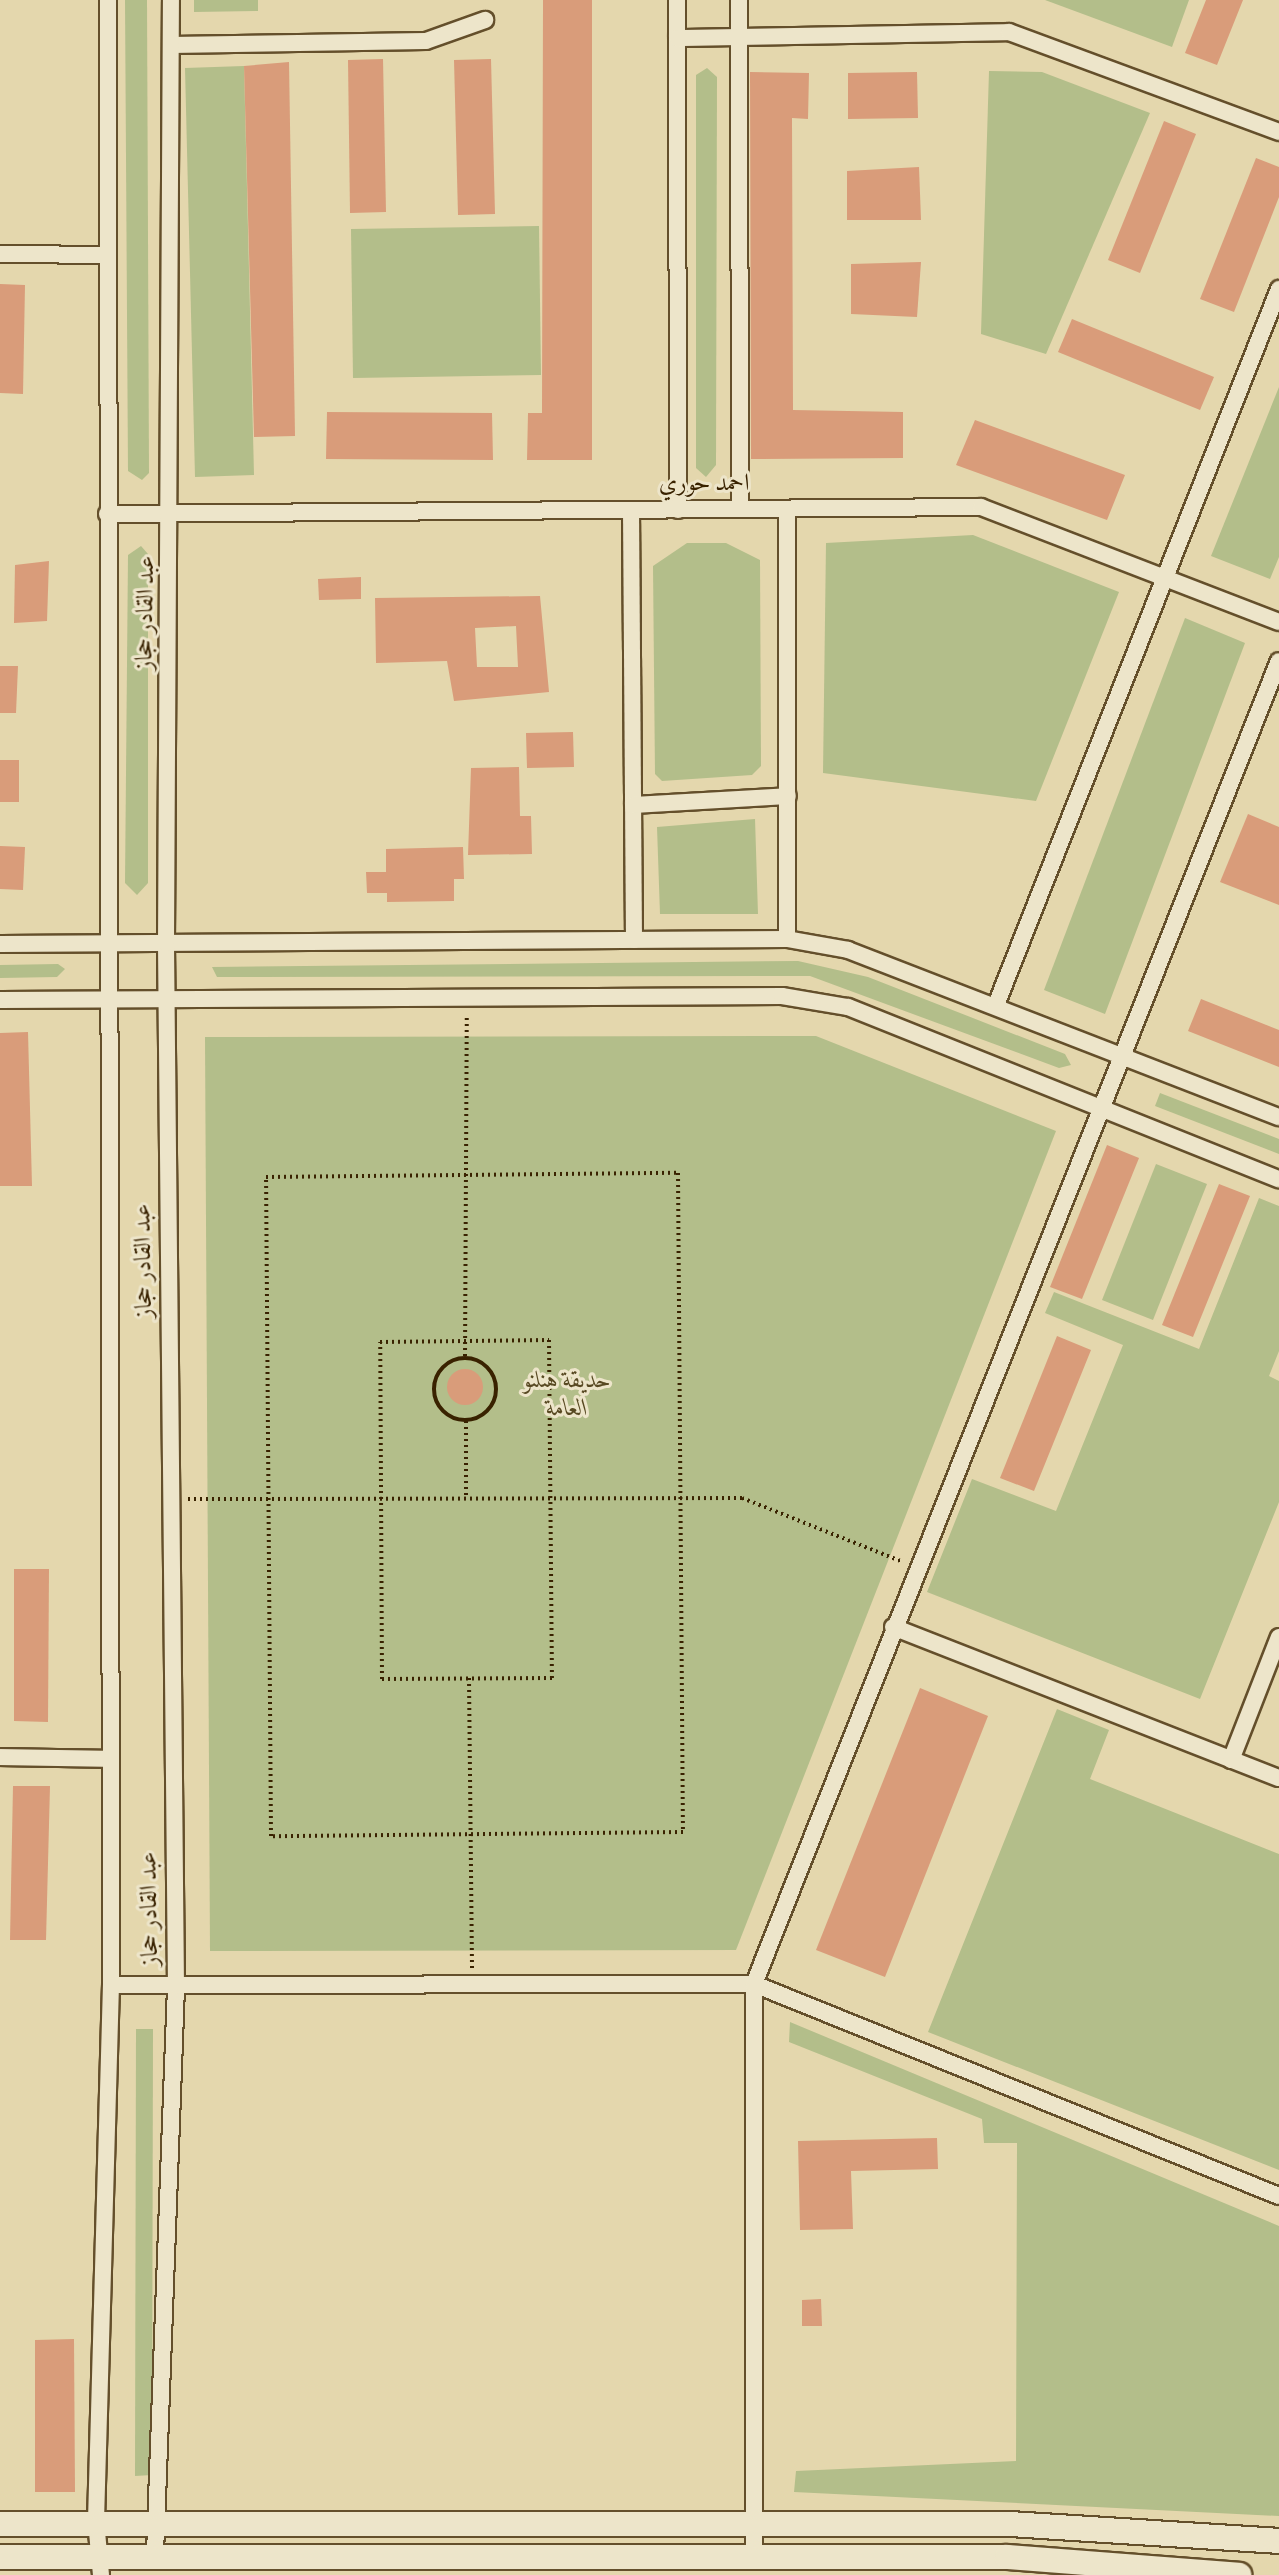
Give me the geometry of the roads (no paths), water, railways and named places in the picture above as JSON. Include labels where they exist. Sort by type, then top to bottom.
[{"type":"main road","points":[[0,2524],[154,2521],[1010,2524],[1279,2541]]},
{"type":"main road","points":[[0,2557],[100,2565],[155,2554],[1007,2557],[1239,2575]]},
{"type":"street","name":"عبد القادر حجاز","points":[[100,2565],[96,2521],[111,1985],[106,999],[108,0]]},
{"type":"street","name":"عبد القادر حجاز","points":[[155,2554],[176,1986],[166,999],[172,513],[171,0]]},
{"type":"street","points":[[677,0],[678,510]]},
{"type":"street","points":[[739,0],[740,509]]},
{"type":"street","points":[[171,45],[426,41],[485,20]]},
{"type":"street","points":[[677,38],[1009,32],[1279,132]]},
{"type":"street","points":[[0,254],[108,255]]},
{"type":"street","points":[[996,1005],[1279,289]]},
{"type":"street","name":"احمد حوري","points":[[107,514],[981,507],[1279,622]]},
{"type":"street","points":[[787,509],[787,939]]},
{"type":"street","points":[[631,510],[634,940]]},
{"type":"street","points":[[754,2556],[754,1984],[893,1627],[1104,1108],[1279,661]]},
{"type":"street","points":[[633,805],[788,796]]},
{"type":"street","points":[[0,944],[787,939],[848,950],[1279,1117]]},
{"type":"street","points":[[0,1000],[782,996],[822,1003],[1104,1108],[1279,1179]]},
{"type":"street","points":[[893,1627],[1279,1778]]},
{"type":"street","points":[[1231,1760],[1279,1637]]},
{"type":"street","points":[[0,1757],[110,1759]]},
{"type":"street","points":[[111,1985],[754,1984],[1279,2196]]},
{"type":"park label","name":"حديقة هنلنو العامة","points":[[567,1396]]}]
